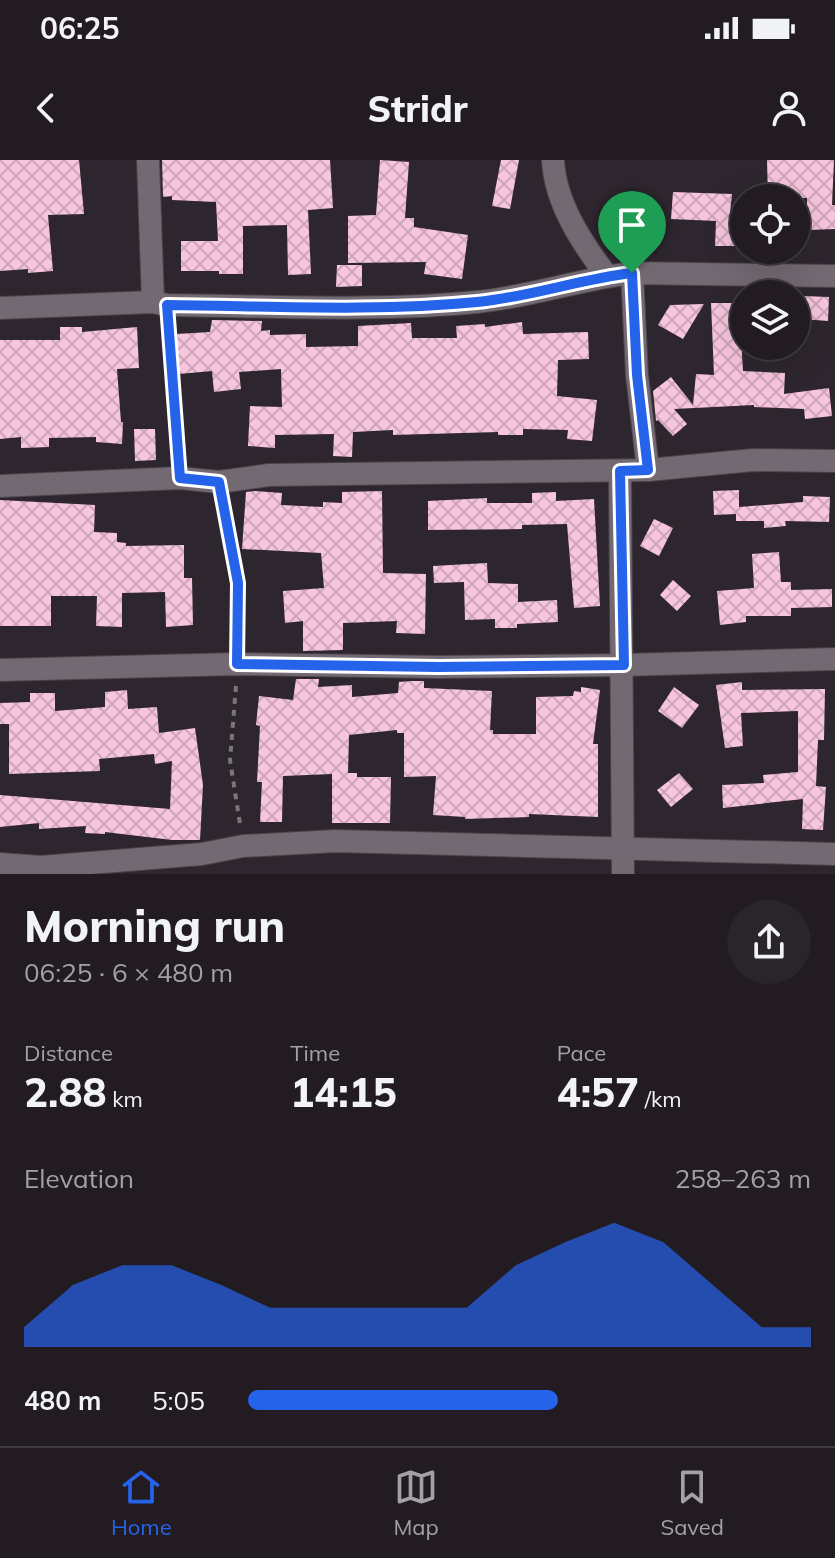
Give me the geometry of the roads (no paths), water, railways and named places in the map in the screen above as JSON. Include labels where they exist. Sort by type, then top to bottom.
[{"type":"street","points":[[148,160],[160,303]]},
{"type":"street","points":[[553,160],[564,203],[581,241],[607,276]]},
{"type":"street","points":[[0,308],[160,303],[380,307],[478,302],[632,273],[835,276]]},
{"type":"street","points":[[632,273],[637,375],[648,470]]},
{"type":"street","points":[[0,486],[180,478],[219,482],[269,475],[620,471],[753,460],[835,461]]},
{"type":"street","points":[[620,471],[624,665],[623,874]]},
{"type":"street","points":[[0,670],[237,664],[423,667],[624,665],[835,659]]},
{"type":"street","points":[[0,864],[41,867],[202,864],[243,846],[336,841],[835,854]]}]
